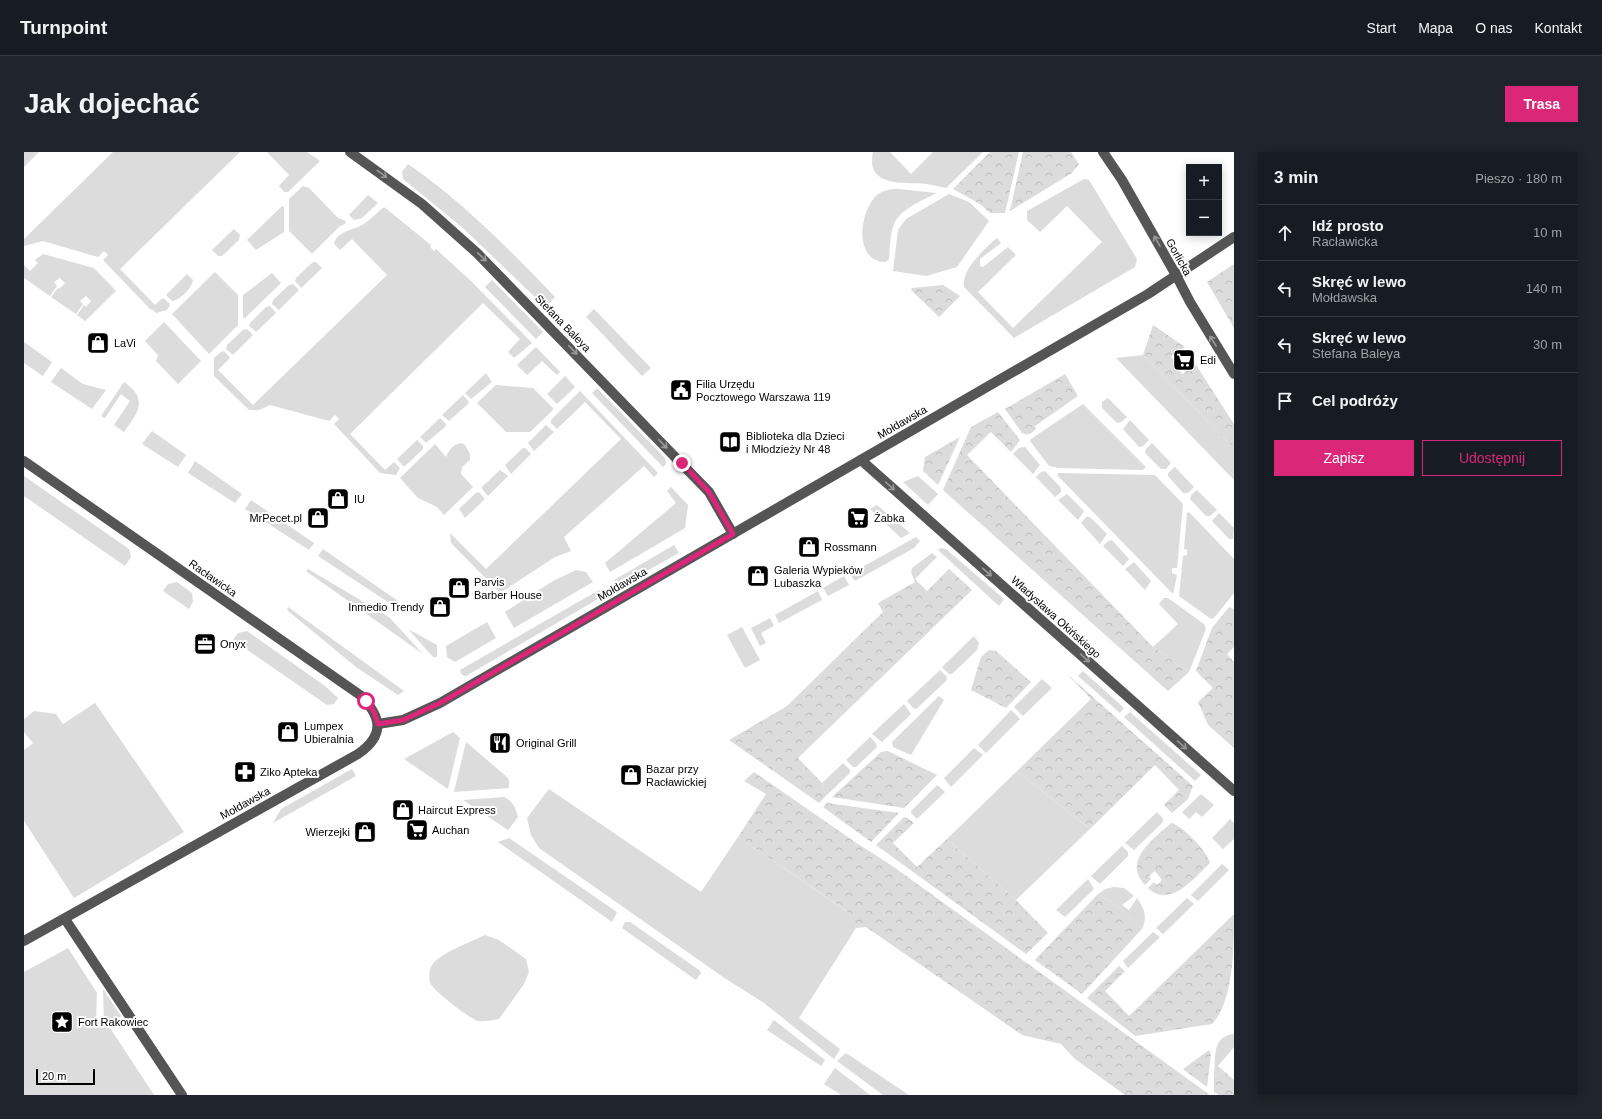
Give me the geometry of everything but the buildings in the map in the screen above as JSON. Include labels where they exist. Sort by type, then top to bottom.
[{"type":"street","name":"Stefana Baleya","points":[[350,152],[422,204],[492,267],[709,492],[733,534]]},
{"type":"street","name":"Gorlicka","points":[[1103,152],[1122,180],[1190,302],[1234,374]]},
{"type":"street","name":"Mołdawska","points":[[24,941],[138,879],[198,842],[358,754],[374,739],[378,724],[403,720],[428,710],[1141,298],[1234,237]]},
{"type":"street","name":"Władysława Okińskiego","points":[[861,460],[1234,791]]},
{"type":"street","name":"Racławicka","points":[[24,461],[360,695],[373,710],[378,724]]},
{"type":"street","points":[[65,919],[182,1095]]},
{"type":"green space","points":[[24,152],[39,152],[24,167]]},
{"type":"green space","points":[[113,152],[240,152],[120,269],[155,305],[163,298],[170,304],[167,310],[156,313],[152,309],[151,310],[103,260],[108,255],[104,251],[98,257],[43,241],[24,246],[24,239]]},
{"type":"green space","points":[[267,152],[307,152],[320,161],[288,192],[284,192],[279,186],[289,175]]},
{"type":"green space","points":[[873,152],[890,152],[911,174],[933,152],[983,152],[946,188],[927,184],[889,181],[875,172],[872,164]]},
{"type":"green space","points":[[990,152],[1019,152],[1005,213],[990,213],[980,204],[953,189]]},
{"type":"green space","points":[[1023,152],[1071,152],[1079,164],[1072,173],[1010,211]]},
{"type":"green space","points":[[408,164],[467,210],[555,297],[547,305],[541,303],[463,228],[403,179],[402,172]]},
{"type":"green space","points":[[1084,179],[1089,180],[1137,259],[1135,267],[1014,338],[964,287],[966,274],[986,247],[997,238],[1001,243],[980,259],[980,266],[983,267],[1008,247],[1016,255],[978,292],[1013,328],[1102,242],[1067,206],[1040,232],[1027,220],[1027,211]]},
{"type":"green space","points":[[303,186],[309,188],[338,218],[346,221],[345,224],[340,226],[312,254],[289,231],[289,199]]},
{"type":"green space","points":[[898,189],[937,193],[912,206],[901,214],[894,224],[890,241],[889,259],[886,262],[875,260],[868,254],[864,245],[862,234],[866,212],[871,202],[877,195],[887,190]]},
{"type":"green space","points":[[949,194],[969,202],[989,221],[957,267],[926,276],[893,271],[898,230],[906,219]]},
{"type":"green space","points":[[368,195],[378,203],[362,218],[354,220],[349,215]]},
{"type":"green space","points":[[282,206],[284,207],[284,232],[256,250],[247,240]]},
{"type":"green space","points":[[384,207],[431,245],[430,247],[434,251],[436,249],[472,282],[532,343],[514,358],[508,352],[520,339],[483,303],[350,434],[385,470],[394,462],[400,468],[396,475],[380,473],[334,424],[339,419],[335,415],[329,421],[270,405],[259,410],[249,410],[214,376],[214,358],[224,351],[230,358],[218,370],[253,405],[387,275],[352,239],[340,250],[334,244],[338,236],[342,233],[365,223]]},
{"type":"green space","points":[[234,229],[240,235],[239,240],[222,256],[218,256],[212,250]]},
{"type":"green space","points":[[43,254],[94,268],[116,291],[85,321],[77,315],[84,305],[86,307],[91,301],[86,296],[80,301],[83,304],[76,314],[51,297],[58,288],[59,289],[65,283],[60,278],[54,282],[57,286],[50,296],[24,278],[24,265],[30,271],[38,263],[35,260]]},
{"type":"green space","points":[[313,262],[316,262],[322,268],[301,288],[295,281],[296,278]]},
{"type":"green space","points":[[1234,264],[1234,328],[1207,282]]},
{"type":"green space","points":[[215,272],[238,295],[238,325],[209,354],[172,314]]},
{"type":"green space","points":[[272,273],[281,283],[245,318],[243,318],[243,295]]},
{"type":"green space","points":[[187,274],[193,280],[190,287],[182,296],[172,301],[166,295]]},
{"type":"green space","points":[[492,280],[543,332],[536,339],[485,287]]},
{"type":"green space","points":[[293,284],[299,290],[279,310],[272,304],[273,300],[289,285]]},
{"type":"green space","points":[[943,285],[960,296],[939,317],[911,290],[912,288]]},
{"type":"green space","points":[[270,306],[276,313],[256,332],[249,326],[250,323],[266,307]]},
{"type":"green space","points":[[594,309],[651,368],[642,376],[586,317]]},
{"type":"green space","points":[[164,322],[201,361],[178,384],[156,361],[158,355],[145,341]]},
{"type":"green space","points":[[1153,325],[1185,347],[1171,356],[1182,374],[1196,365],[1234,424],[1234,448],[1143,355]]},
{"type":"green space","points":[[247,329],[253,335],[233,355],[226,349],[227,345],[243,330]]},
{"type":"green space","points":[[24,342],[52,362],[43,376],[24,363]]},
{"type":"green space","points":[[536,347],[560,372],[557,375],[542,361],[527,375],[517,365]]},
{"type":"green space","points":[[1143,355],[1234,448],[1234,480],[1116,358]]},
{"type":"green space","points":[[61,368],[83,384],[106,390],[92,409],[51,382]]},
{"type":"green space","points":[[486,373],[492,382],[471,399],[465,393]]},
{"type":"green space","points":[[1065,374],[1078,396],[1035,426],[1036,429],[1032,433],[1022,433],[1005,409]]},
{"type":"green space","points":[[565,376],[575,387],[557,404],[547,394]]},
{"type":"green space","points":[[124,382],[137,394],[139,406],[133,419],[124,432],[114,425],[130,401],[121,394],[105,418],[101,416]]},
{"type":"green space","points":[[496,385],[533,388],[553,408],[553,410],[530,432],[506,432],[477,403]]},
{"type":"green space","points":[[597,388],[665,458],[666,464],[663,467],[592,393]]},
{"type":"green space","points":[[580,391],[658,473],[654,477],[644,466],[564,537],[571,551],[555,557],[500,593],[451,543],[450,533],[486,569],[621,439],[585,402],[557,429],[551,423],[551,420]]},
{"type":"green space","points":[[463,395],[469,402],[468,404],[449,421],[442,415]]},
{"type":"green space","points":[[1108,398],[1127,417],[1121,422],[1117,423],[1102,408],[1102,402]]},
{"type":"green space","points":[[1083,404],[1146,467],[1143,470],[1059,468],[1049,466],[1030,441],[1031,439]]},
{"type":"green space","points":[[998,412],[1020,440],[1011,452],[991,432],[967,455],[1153,647],[1189,672],[1168,691],[943,490],[971,427]]},
{"type":"green space","points":[[440,418],[446,426],[426,443],[420,437]]},
{"type":"green space","points":[[1130,420],[1149,440],[1143,446],[1139,447],[1123,429]]},
{"type":"green space","points":[[546,425],[554,432],[534,451],[528,443]]},
{"type":"green space","points":[[152,431],[186,455],[178,467],[142,444]]},
{"type":"green space","points":[[960,437],[938,485],[923,471],[925,457]]},
{"type":"green space","points":[[417,440],[423,446],[423,449],[405,466],[403,466],[397,459]]},
{"type":"green space","points":[[461,443],[465,445],[470,454],[470,460],[462,467],[461,474],[473,487],[444,515],[437,507],[418,498],[400,478],[435,444],[446,457],[451,448]]},
{"type":"green space","points":[[1152,443],[1171,463],[1166,469],[1161,469],[1145,453],[1146,449]]},
{"type":"green space","points":[[1025,447],[1040,465],[1033,474],[1013,454],[1019,448]]},
{"type":"green space","points":[[523,448],[531,454],[511,474],[505,465]]},
{"type":"green space","points":[[195,461],[242,494],[235,503],[188,473]]},
{"type":"green space","points":[[1175,467],[1194,487],[1188,493],[1183,493],[1168,476],[1168,473]]},
{"type":"green space","points":[[500,470],[508,476],[488,496],[482,487]]},
{"type":"green space","points":[[1045,471],[1061,488],[1061,492],[1055,497],[1036,477],[1041,472]]},
{"type":"green space","points":[[1058,473],[1155,475],[1183,504],[1177,568],[1172,568],[1172,573],[1177,575],[1173,594],[1058,476]]},
{"type":"green space","points":[[24,476],[129,549],[131,557],[125,566],[24,496]]},
{"type":"green space","points":[[918,476],[938,494],[928,505],[903,482]]},
{"type":"green space","points":[[671,487],[688,505],[685,528],[610,572],[605,563],[676,503],[667,491]]},
{"type":"green space","points":[[1197,490],[1217,510],[1210,516],[1206,516],[1190,499],[1191,495]]},
{"type":"green space","points":[[479,492],[485,499],[465,518],[459,509]]},
{"type":"green space","points":[[1067,494],[1084,511],[1078,520],[1058,500]]},
{"type":"green space","points":[[251,500],[314,543],[309,550],[245,509]]},
{"type":"green space","points":[[877,505],[910,533],[901,538],[870,509]]},
{"type":"green space","points":[[1189,512],[1234,559],[1234,593],[1214,618],[1211,619],[1179,596],[1183,556],[1187,555],[1187,550],[1184,549],[1187,513]]},
{"type":"green space","points":[[1219,513],[1234,528],[1233,539],[1229,539],[1212,521]]},
{"type":"green space","points":[[1086,517],[1090,517],[1107,534],[1100,544],[1081,523]]},
{"type":"green space","points":[[916,537],[920,541],[914,548],[855,581],[850,574]]},
{"type":"green space","points":[[1112,540],[1129,559],[1123,566],[1103,546],[1108,541]]},
{"type":"green space","points":[[674,545],[679,553],[618,587],[614,580]]},
{"type":"green space","points":[[941,548],[946,549],[1004,599],[999,606],[938,550]]},
{"type":"green space","points":[[323,549],[398,601],[394,606],[318,556]]},
{"type":"green space","points":[[932,553],[937,557],[915,579],[915,582],[911,572],[912,568]]},
{"type":"green space","points":[[1134,562],[1151,581],[1145,590],[1125,569]]},
{"type":"green space","points":[[308,569],[389,617],[423,654],[306,571]]},
{"type":"green space","points":[[949,569],[972,590],[798,758],[822,783],[826,796],[819,803],[729,740],[787,706],[883,612],[878,603],[915,582],[915,579],[927,591]]},
{"type":"green space","points":[[576,570],[586,572],[593,582],[514,628],[505,612],[553,581]]},
{"type":"green space","points":[[844,576],[849,585],[828,596],[823,588]]},
{"type":"green space","points":[[177,582],[192,593],[193,602],[189,609],[163,591],[168,584]]},
{"type":"green space","points":[[599,590],[603,596],[466,676],[462,675],[460,670]]},
{"type":"green space","points":[[818,591],[822,600],[779,623],[775,615]]},
{"type":"green space","points":[[1164,598],[1168,598],[1204,624],[1206,629],[1189,672],[1153,647],[1178,624],[1159,604]]},
{"type":"green space","points":[[288,607],[404,691],[398,695],[356,667],[287,610]]},
{"type":"green space","points":[[1229,607],[1234,609],[1234,647],[1227,654],[1234,662],[1234,748],[1208,725],[1198,702],[1213,688],[1196,671],[1212,628]]},
{"type":"green space","points":[[770,618],[774,626],[761,633],[766,643],[760,646],[751,628]]},
{"type":"green space","points":[[487,622],[496,638],[455,662],[447,657],[446,646]]},
{"type":"green space","points":[[742,627],[760,660],[745,668],[727,635]]},
{"type":"green space","points":[[408,629],[437,645],[437,657],[433,657]]},
{"type":"green space","points":[[247,631],[325,686],[338,698],[334,704],[327,705],[233,640],[238,633]]},
{"type":"green space","points":[[974,636],[979,643],[977,650],[952,674],[949,674],[942,667]]},
{"type":"green space","points":[[989,650],[996,651],[1031,682],[1006,708],[971,690],[981,657]]},
{"type":"green space","points":[[940,670],[947,677],[946,681],[916,709],[913,708],[907,701]]},
{"type":"green space","points":[[1083,671],[1124,708],[1120,713],[1078,676]]},
{"type":"green space","points":[[1067,674],[1193,786],[1188,799],[1172,813],[1164,805],[1179,790],[1155,765],[1090,829],[1017,771],[1091,699]]},
{"type":"green space","points":[[1042,679],[1052,688],[1023,716],[1014,707]]},
{"type":"green space","points":[[939,696],[944,700],[911,755],[893,747],[892,742]]},
{"type":"green space","points":[[95,703],[184,832],[74,898],[24,821],[24,750],[33,743],[24,732],[24,719],[34,711],[56,714],[63,724]]},
{"type":"green space","points":[[904,704],[911,714],[882,742],[872,734]]},
{"type":"green space","points":[[1011,710],[1020,719],[986,753],[978,745]]},
{"type":"green space","points":[[1130,712],[1201,775],[1195,781],[1124,717]]},
{"type":"green space","points":[[453,732],[460,738],[448,789],[404,759]]},
{"type":"green space","points":[[870,737],[876,743],[877,747],[856,767],[853,767],[846,760]]},
{"type":"green space","points":[[466,742],[507,777],[509,780],[509,788],[454,792]]},
{"type":"green space","points":[[974,748],[983,755],[951,787],[944,778]]},
{"type":"green space","points":[[888,751],[937,775],[904,808],[832,797],[881,752]]},
{"type":"green space","points":[[843,763],[850,770],[850,773],[826,796],[822,783]]},
{"type":"green space","points":[[352,769],[356,776],[273,823],[281,809]]},
{"type":"green space","points":[[1017,771],[1090,829],[1016,900],[947,839]]},
{"type":"green space","points":[[754,772],[891,865],[1210,1095],[1125,1095],[1075,1059],[1061,1044],[1022,1035],[866,927],[856,928],[847,911],[738,837],[766,794],[744,781]]},
{"type":"green space","points":[[937,785],[945,792],[917,819],[911,811]]},
{"type":"green space","points":[[549,789],[701,892],[738,837],[848,912],[856,928],[799,1018],[840,1049],[834,1059],[764,1003],[723,977],[539,848],[531,835],[527,818]]},
{"type":"green space","points":[[1201,794],[1214,805],[1202,817],[1196,812],[1189,819],[1182,812]]},
{"type":"green space","points":[[504,797],[510,800],[518,817],[508,830],[463,800]]},
{"type":"green space","points":[[827,803],[899,813],[871,842],[823,807]]},
{"type":"green space","points":[[1157,812],[1163,819],[1163,822],[1134,850],[1125,843]]},
{"type":"green space","points":[[904,817],[908,818],[914,823],[893,843],[917,867],[947,839],[1016,900],[1048,933],[1026,954],[876,845]]},
{"type":"green space","points":[[1230,819],[1234,823],[1234,839],[1223,849],[1212,838]]},
{"type":"green space","points":[[1171,823],[1182,829],[1200,846],[1210,863],[1181,889],[1165,895],[1156,894],[1148,888],[1154,882],[1157,885],[1162,880],[1155,871],[1149,876],[1151,879],[1145,885],[1139,876],[1137,867],[1143,851],[1149,843]]},
{"type":"green space","points":[[509,838],[617,912],[612,922],[498,842]]},
{"type":"green space","points":[[1122,846],[1128,852],[1128,856],[1100,884],[1091,876]]},
{"type":"green space","points":[[1222,864],[1229,870],[1198,901],[1191,895]]},
{"type":"green space","points":[[1088,879],[1094,889],[1065,917],[1056,910]]},
{"type":"green space","points":[[1114,887],[1124,888],[1134,896],[1122,905],[1129,910],[1137,898],[1142,905],[1145,920],[1142,929],[1119,907],[1098,894],[1105,889]]},
{"type":"green space","points":[[1098,894],[1119,907],[1142,929],[1082,994],[1035,960]]},
{"type":"green space","points":[[1187,898],[1194,904],[1163,934],[1156,928]]},
{"type":"green space","points":[[1234,914],[1233,957],[1229,988],[1225,1002],[1212,1024],[1135,1036],[1087,998],[1119,966],[1125,971],[1105,991],[1129,1016]]},
{"type":"green space","points":[[625,922],[630,922],[699,970],[701,973],[696,980],[622,928]]},
{"type":"green space","points":[[1153,932],[1160,937],[1128,968],[1123,961]]},
{"type":"green space","points":[[485,935],[499,940],[526,959],[529,972],[524,984],[499,1019],[478,1021],[452,1004],[438,992],[430,983],[429,979],[432,965],[442,956]]},
{"type":"green space","name":"Fort Rakowiec","points":[[68,948],[97,993],[96,1021],[104,1023],[103,989],[121,1016],[108,1025],[154,1095],[24,1095],[24,972]]},
{"type":"green space","points":[[774,1020],[825,1060],[821,1066],[767,1030]]},
{"type":"green space","points":[[1234,1034],[1234,1047],[1218,1066],[1225,1072],[1214,1077],[1215,1056],[1218,1044],[1221,1039]]},
{"type":"green space","points":[[1209,1050],[1211,1054],[1207,1087],[1183,1069]]},
{"type":"green space","points":[[846,1053],[909,1095],[883,1095],[837,1061]]},
{"type":"green space","points":[[835,1068],[870,1095],[841,1095],[824,1084]]},
{"type":"green space","points":[[1225,1072],[1234,1080],[1234,1095],[1219,1095],[1214,1092],[1214,1077]]},
{"type":"place","name":"LaVi","points":[[98,343]]},
{"type":"place","name":"Edi","points":[[1184,360]]},
{"type":"place","name":"Filia Urzędu Pocztowego Warszawa 119","points":[[681,390]]},
{"type":"place","name":"Biblioteka dla Dzieci i Młodzieży Nr 48","points":[[730,442]]},
{"type":"place","name":"IU","points":[[338,499]]},
{"type":"place","name":"MrPecet.pl","points":[[318,518]]},
{"type":"place","name":"Żabka","points":[[858,518]]},
{"type":"place","name":"Rossmann","points":[[809,547]]},
{"type":"place","name":"Galeria Wypieków Lubaszka","points":[[758,576]]},
{"type":"place","name":"Parvis Barber House","points":[[459,588]]},
{"type":"place","name":"Inmedio Trendy","points":[[440,607]]},
{"type":"place","name":"Onyx","points":[[205,644]]},
{"type":"place","name":"Lumpex Ubieralnia","points":[[288,732]]},
{"type":"place","name":"Original Grill","points":[[500,743]]},
{"type":"place","name":"Ziko Apteka","points":[[245,772]]},
{"type":"place","name":"Bazar przy Racławickiej","points":[[631,775]]},
{"type":"place","name":"Haircut Express","points":[[403,810]]},
{"type":"place","name":"Auchan","points":[[417,830]]},
{"type":"place","name":"Wierzejki","points":[[365,832]]},
{"type":"place","name":"Fort Rakowiec","points":[[62,1022]]},
{"type":"route","points":[[366,701],[373,710],[378,724],[413,717],[428,710],[733,534],[709,492],[682,463]]}]
